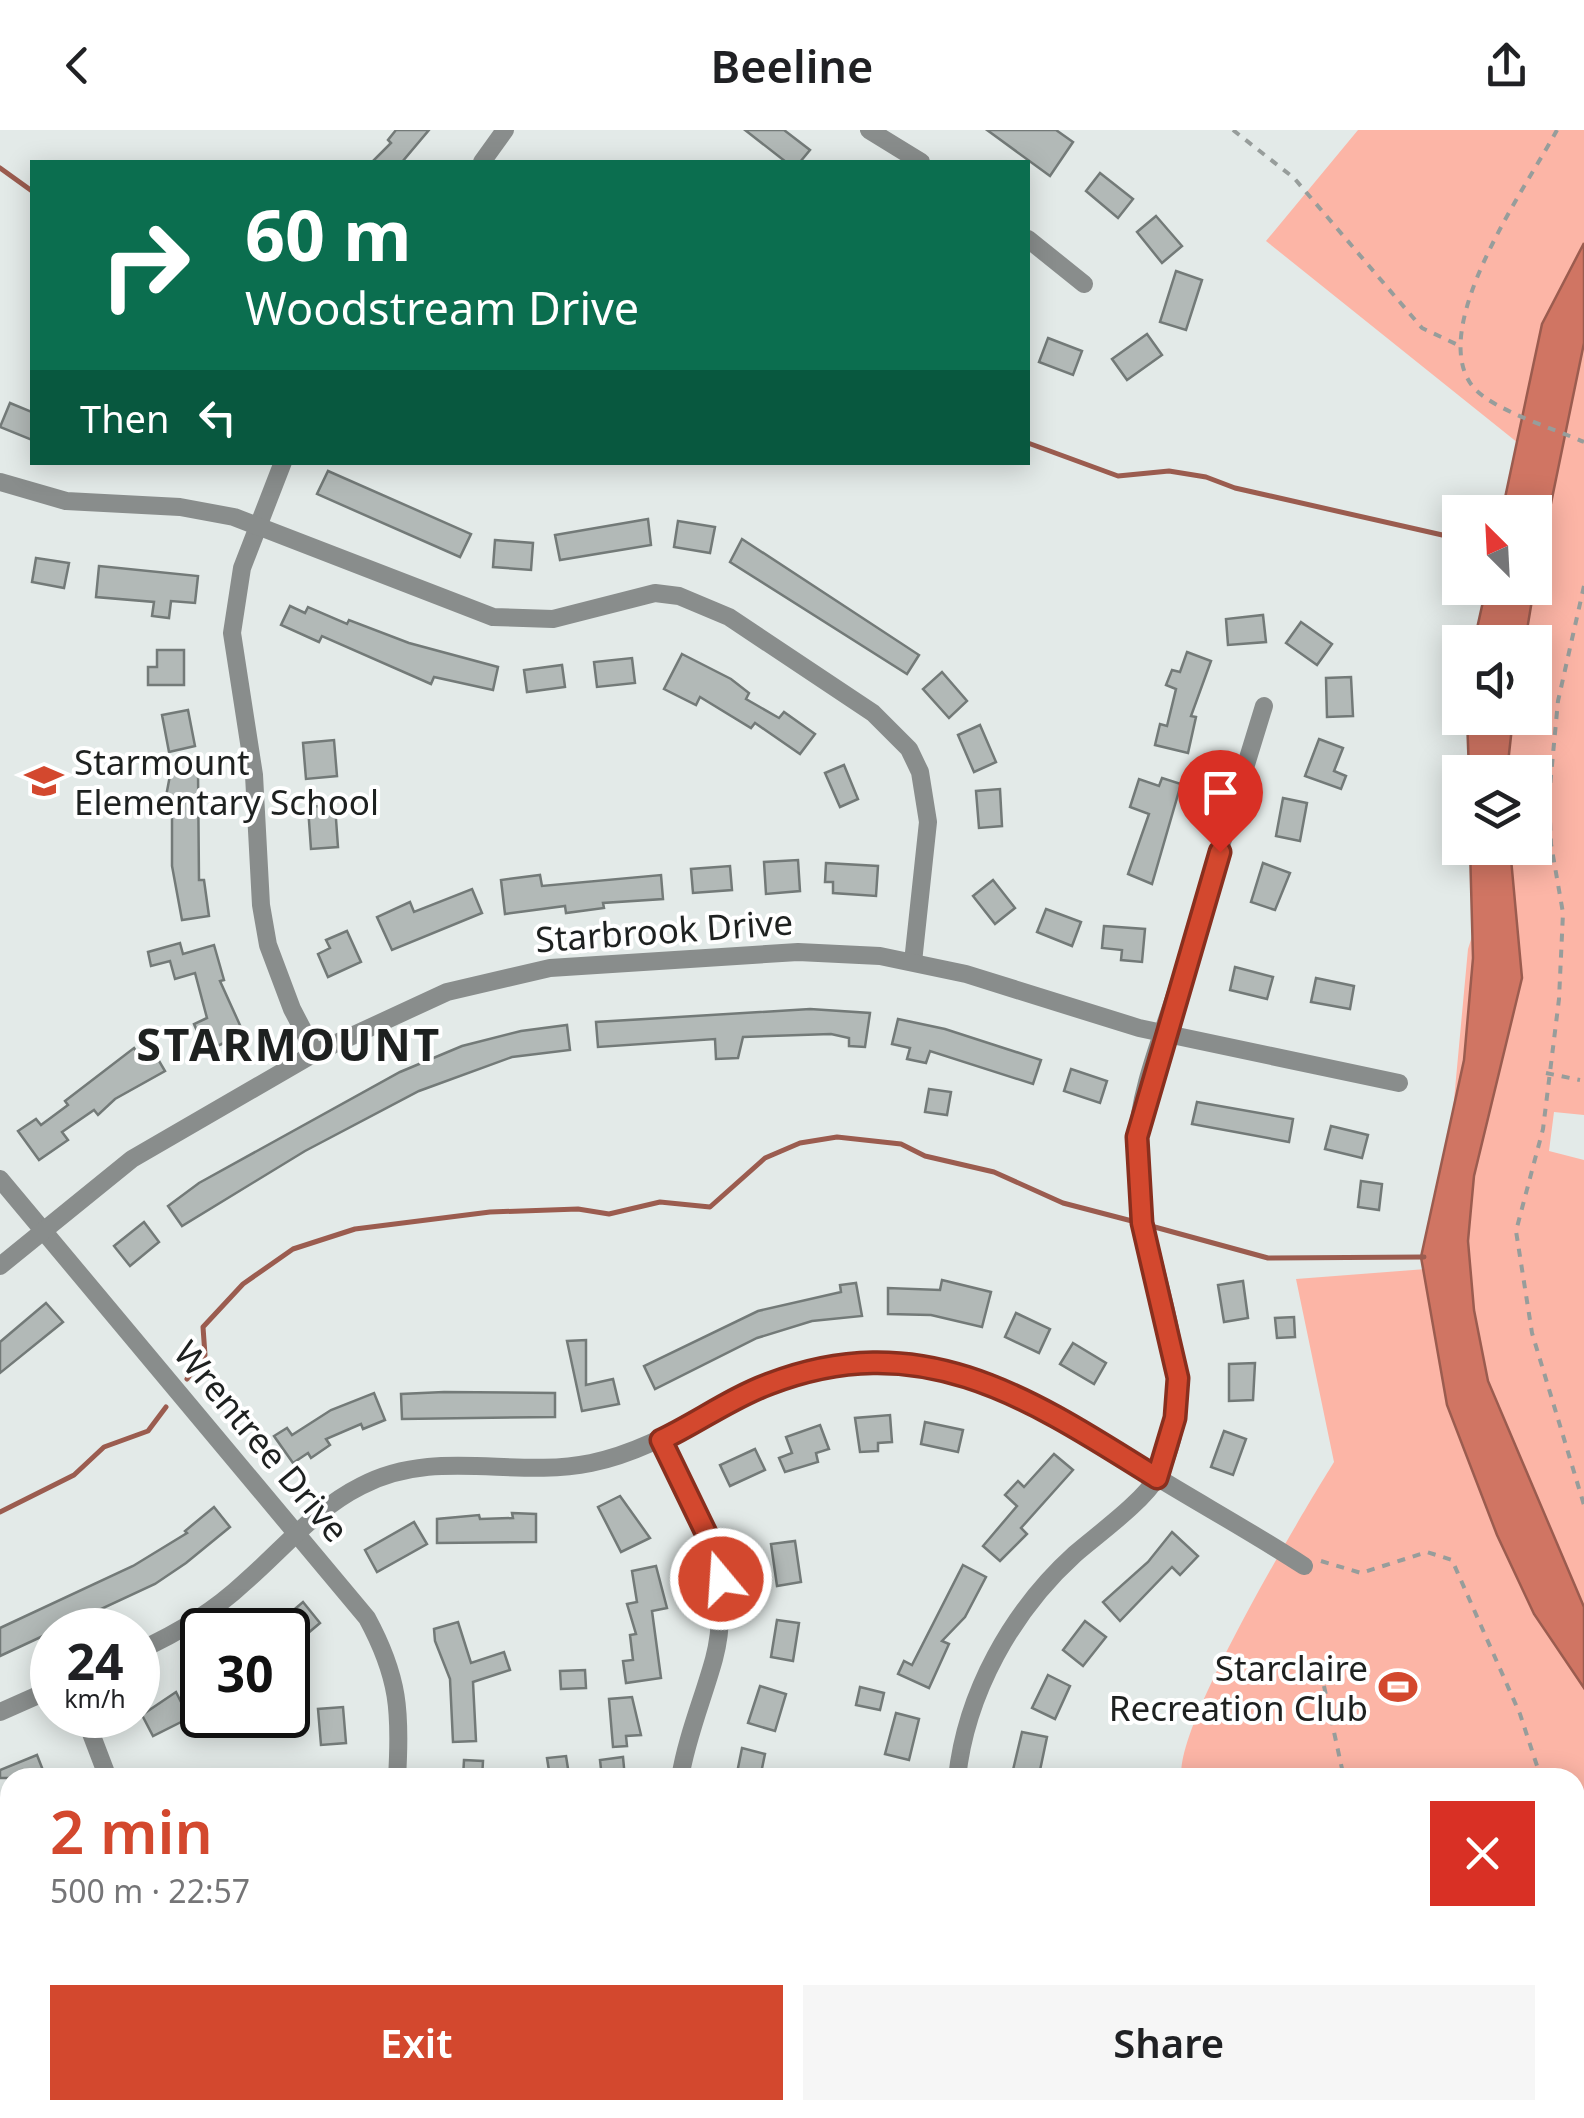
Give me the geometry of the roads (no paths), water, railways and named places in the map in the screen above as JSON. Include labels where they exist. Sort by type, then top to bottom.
[{"type":"street","points":[[483,160],[504,130]]},
{"type":"street","points":[[870,130],[918,160]]},
{"type":"street","points":[[1030,241],[1084,284]]},
{"type":"street","points":[[283,465],[237,584],[233,648],[254,775],[261,906],[268,944],[292,1009],[315,1053]]},
{"type":"street","points":[[0,482],[51,498],[180,507],[259,524],[493,617],[552,619],[631,595],[678,596],[728,618],[857,702],[908,748],[927,796],[913,962]]},
{"type":"street","points":[[959,1768],[974,1707],[1017,1620],[1072,1557],[1157,1478],[1175,1418],[1178,1378],[1142,1223],[1136,1170],[1143,1103],[1264,706]]},
{"type":"street","name":"Starbrook Drive","points":[[0,1266],[132,1160],[315,1053],[434,996],[550,968],[798,952],[853,953],[913,962],[1164,1034],[1399,1084]]},
{"type":"street","name":"Wrentree Drive","points":[[0,1180],[357,1604],[391,1666],[400,1722],[398,1768]]},
{"type":"street","points":[[160,1639],[206,1613],[331,1503],[403,1470],[452,1463],[553,1467],[588,1464],[661,1440],[748,1392],[806,1371],[872,1362],[906,1363],[980,1378],[1025,1398],[1157,1478],[1312,1563]]},
{"type":"street","points":[[661,1440],[713,1549],[723,1597],[713,1662],[683,1768]]},
{"type":"street","points":[[0,1712],[30,1699]]},
{"type":"street","points":[[93,1738],[104,1768]]},
{"type":"waterway","points":[[0,168],[30,190]]},
{"type":"waterway","points":[[1030,444],[1118,476],[1169,471],[1206,477],[1235,488],[1442,535]]},
{"type":"waterway","points":[[187,1379],[205,1355],[203,1327],[243,1284],[293,1249],[355,1229],[490,1212],[578,1209],[609,1214],[660,1202],[710,1207],[765,1158],[800,1143],[837,1137],[901,1144],[925,1156],[994,1172],[1063,1203],[1132,1221]]},
{"type":"waterway","points":[[1151,1226],[1268,1258],[1424,1257]]},
{"type":"waterway","points":[[0,1512],[74,1475],[104,1447],[148,1431],[166,1407]]},
{"type":"place","name":"Starmount Elementary School","points":[[44,781]]},
{"type":"place","name":"Starclaire Recreation Club","points":[[1398,1687]]},
{"type":"district","name":"STARMOUNT","points":[[289,1043]]}]
